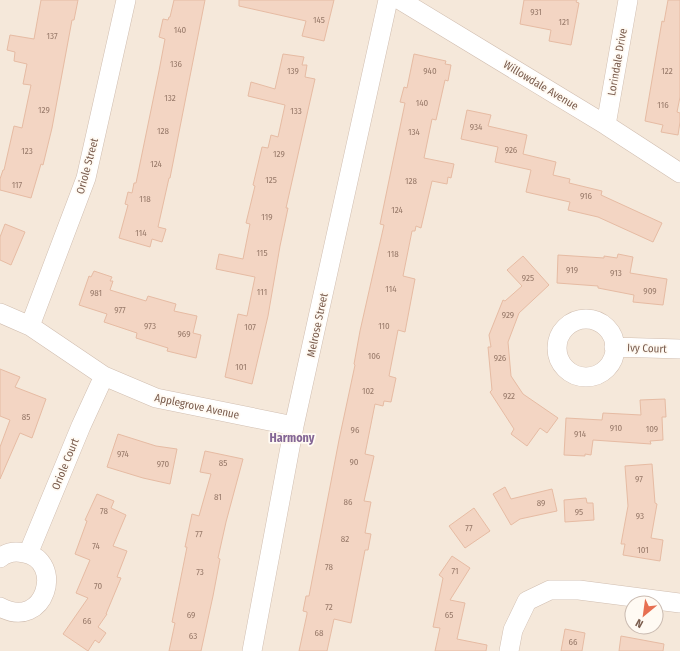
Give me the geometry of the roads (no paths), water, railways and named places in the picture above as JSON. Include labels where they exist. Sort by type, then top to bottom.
[{"type":"street","name":"Oriole Street","points":[[30,326],[86,178],[126,0]]},
{"type":"street","name":"Melrose Street","points":[[252,651],[294,426],[388,0]]},
{"type":"street","name":"Willowdale Avenue","points":[[400,0],[606,125],[680,173]]},
{"type":"street","name":"Lorindale Drive","points":[[606,125],[628,0]]},
{"type":"street","name":"Applegrove Avenue","points":[[0,313],[30,326],[104,376],[156,398],[294,426]]},
{"type":"street","name":"Ivy Court","points":[[614,347],[680,349]]},
{"type":"street","name":"Oriole Court","points":[[28,554],[81,426],[104,376]]},
{"type":"street","points":[[0,558],[12,552],[28,554],[41,563],[45,571],[46,590],[43,598],[33,608],[20,612],[11,612],[0,607]]},
{"type":"street","points":[[509,651],[513,630],[527,601],[550,590],[579,590],[680,603]]},
{"type":"district","name":"Harmony","points":[[292,438]]}]
